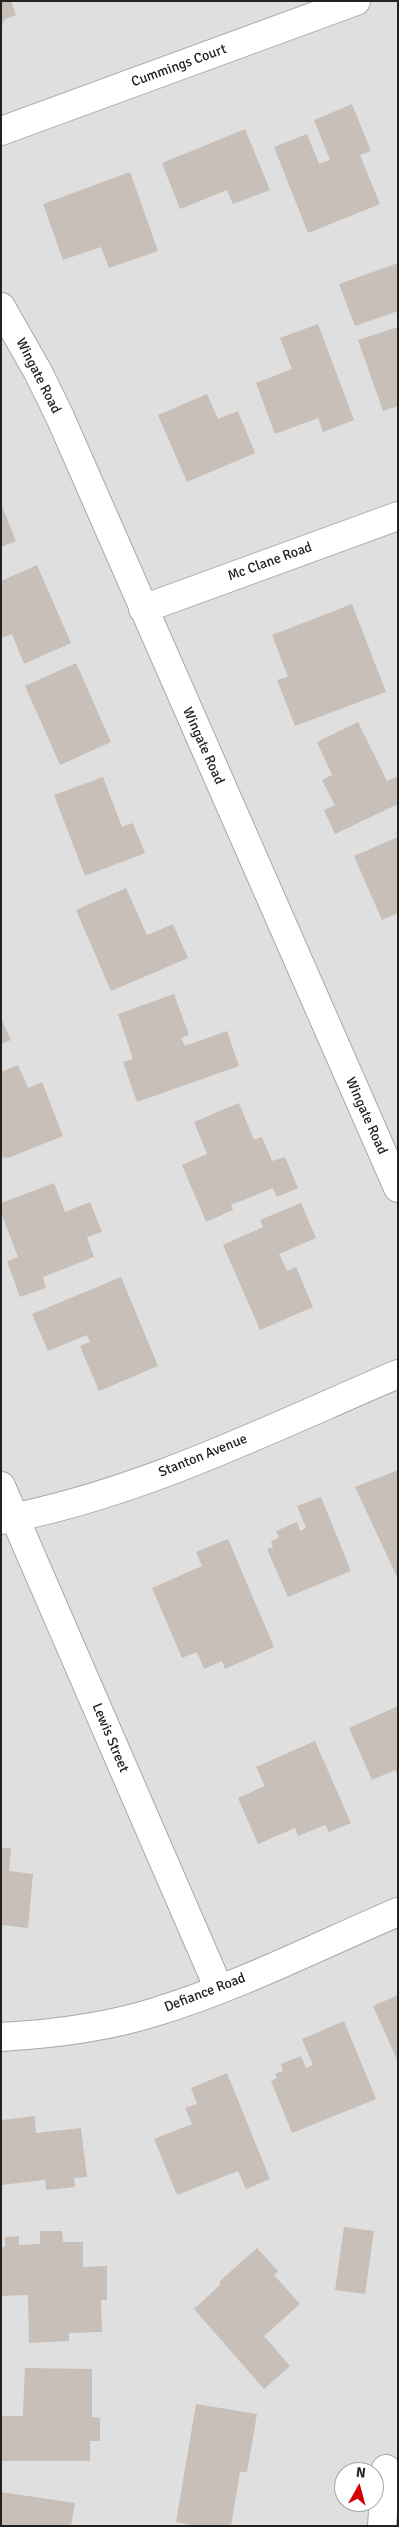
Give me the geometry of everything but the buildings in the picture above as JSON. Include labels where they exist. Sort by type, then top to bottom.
[{"type":"street","name":"Cummings Court","points":[[1,131],[356,1]]},
{"type":"street","name":"Wingate Road","points":[[1,307],[38,372],[60,417],[398,1188]]},
{"type":"street","name":"Mc Clane Road","points":[[143,609],[398,516]]},
{"type":"street","name":"Stanton Avenue","points":[[8,1519],[104,1492],[164,1472],[398,1374]]},
{"type":"street","name":"Lewis Street","points":[[1,1486],[8,1519],[219,1989]]},
{"type":"street","name":"Defiance Road","points":[[1,2038],[55,2033],[154,2013],[219,1989],[398,1912]]},
{"type":"street","points":[[382,2526],[386,2470]]},
{"type":"shaded area","points":[[1,1],[398,1],[398,2526],[1,2526]]}]
